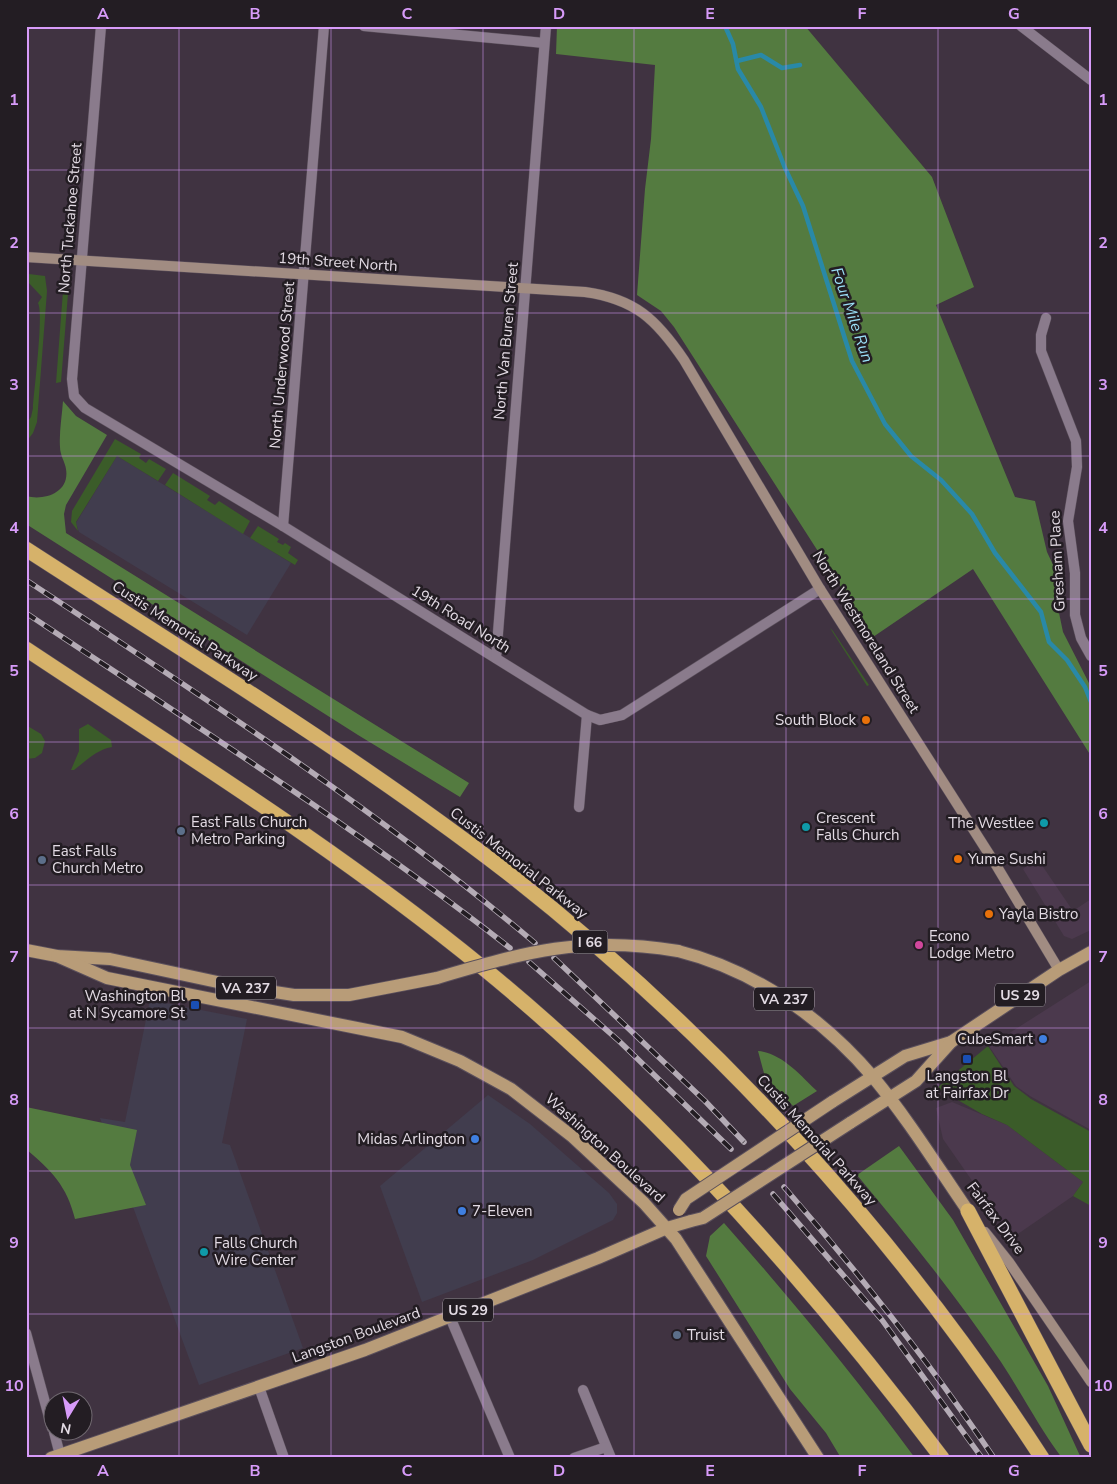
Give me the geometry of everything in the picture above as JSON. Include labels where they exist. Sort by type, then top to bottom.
[{"type":"highway","name":"Custis Memorial Parkway","points":[[26,549],[389,786],[510,875],[632,978],[733,1075],[854,1206],[950,1327],[1042,1458]]},
{"type":"highway","points":[[26,649],[327,849],[450,941],[545,1020],[662,1131],[733,1206],[825,1310],[942,1458]]},
{"type":"highway","points":[[968,1211],[1091,1445]]},
{"type":"main road","name":"Washington Boulevard","points":[[26,950],[57,956],[110,960],[236,986],[294,995],[349,995],[437,978],[499,960],[572,945],[624,944],[678,951],[723,966],[773,991],[816,1022],[872,1076]]},
{"type":"main road","name":"Langston Boulevard","points":[[56,1456],[259,1387],[450,1317],[598,1258],[667,1228],[703,1218],[890,1098],[924,1074],[951,1042],[1059,970],[1091,952]]},
{"type":"main road","name":"Washington Boulevard","points":[[57,956],[107,978],[385,1033],[445,1054],[477,1069],[540,1110],[595,1156],[667,1228],[684,1249],[818,1458]]},
{"type":"main road","name":"Langston Boulevard","points":[[667,1228],[686,1199],[832,1102],[905,1056],[951,1042]]},
{"type":"main road","name":"Fairfax Drive","points":[[872,1076],[890,1098],[968,1211]]},
{"type":"street","name":"North Tuckahoe Street","points":[[85,408],[74,396],[72,379],[101,26]]},
{"type":"street","name":"North Underwood Street","points":[[283,526],[324,26]]},
{"type":"street","points":[[364,26],[544,43]]},
{"type":"street","name":"North Van Buren Street","points":[[496,658],[546,26]]},
{"type":"street","points":[[1021,26],[1091,80]]},
{"type":"street","name":"19th Street North","points":[[26,257],[82,259],[585,292],[607,296],[629,304],[644,313]]},
{"type":"street","name":"North Westmoreland Street","points":[[644,313],[663,330],[684,360],[820,589],[996,865],[1059,970]]},
{"type":"street","name":"Gresham Place","points":[[1046,318],[1041,335],[1041,351],[1076,441],[1077,467],[1068,521],[1075,573],[1075,615],[1081,638],[1091,656]]},
{"type":"street","name":"19th Road North","points":[[85,408],[283,526],[587,715],[600,720],[622,715],[820,589]]},
{"type":"street","points":[[579,807],[587,715]]},
{"type":"street","name":"Fairfax Drive","points":[[968,1211],[1009,1262],[1091,1382]]},
{"type":"street","points":[[450,1317],[510,1458]]},
{"type":"street","points":[[26,1333],[42,1392]]},
{"type":"street","points":[[259,1387],[284,1458]]},
{"type":"street","points":[[583,1390],[611,1458]]},
{"type":"street","points":[[55,1442],[56,1456]]},
{"type":"street","points":[[574,1458],[606,1447]]},
{"type":"shaded area","points":[[117,456],[291,563],[247,635],[79,532],[76,523]]},
{"type":"shaded area","points":[[1037,858],[1073,911],[1091,899],[1091,930],[1072,939],[1064,936],[1023,869]]},
{"type":"shaded area","points":[[1091,981],[1091,1130],[1030,1096],[1016,1086],[989,1046]]},
{"type":"shaded area","points":[[150,1000],[247,1019],[222,1143],[230,1145],[303,1348],[199,1385],[100,1118],[125,1122]]},
{"type":"shaded area","points":[[488,1095],[530,1124],[609,1193],[617,1204],[617,1213],[613,1220],[533,1260],[422,1302],[380,1186]]},
{"type":"shaded area","points":[[952,1102],[1007,1125],[1083,1182],[1073,1196],[1012,1238],[943,1139],[936,1108]]},
{"type":"green space","points":[[557,26],[805,26],[932,177],[974,287],[936,305],[1015,497],[1035,501],[1047,552],[1055,569],[1058,608],[1063,632],[1091,687],[1091,756],[973,569],[873,637],[674,327],[661,311],[637,295],[645,189],[651,139],[655,65],[556,54]]},
{"type":"green space","points":[[61,274],[69,281],[61,382],[56,383],[63,291],[61,290]]},
{"type":"green space","points":[[26,275],[45,276],[47,291],[37,422],[33,433],[26,442],[26,424],[31,417],[33,408],[38,353],[40,310],[38,303],[42,297],[27,281]]},
{"type":"green space","points":[[63,401],[76,416],[107,435],[66,505],[64,514],[66,533],[469,783],[460,797],[358,735],[26,524],[26,496],[48,496],[60,489],[64,484],[66,469],[60,447]]},
{"type":"green space","points":[[115,439],[141,454],[139,458],[146,463],[149,459],[166,469],[158,481],[117,456],[76,522],[78,531],[71,522],[72,511]]},
{"type":"green space","points":[[173,473],[210,496],[207,500],[215,505],[219,501],[250,521],[243,534],[165,485]]},
{"type":"green space","points":[[258,526],[279,539],[277,542],[283,545],[285,543],[291,547],[288,553],[298,560],[295,565],[250,538]]},
{"type":"green space","points":[[830,628],[833,631],[869,685],[867,686]]},
{"type":"green space","points":[[88,724],[111,740],[112,747],[96,753],[74,770],[71,770],[79,751],[79,729]]},
{"type":"green space","points":[[26,725],[41,734],[45,741],[42,753],[35,758],[26,759]]},
{"type":"green space","points":[[988,1046],[1014,1086],[1031,1099],[1091,1132],[1091,1206],[1073,1196],[1083,1182],[1007,1125],[982,1114],[937,1088]]},
{"type":"green space","points":[[758,1051],[775,1056],[783,1061],[798,1072],[817,1091],[793,1106],[765,1077]]},
{"type":"green space","points":[[26,1107],[137,1130],[130,1165],[146,1205],[75,1219],[72,1207],[63,1188],[43,1164],[26,1149]]},
{"type":"green space","points":[[899,1146],[953,1220],[1048,1386],[1081,1458],[1062,1458],[1001,1362],[967,1314],[913,1243],[857,1175]]},
{"type":"green space","points":[[724,1223],[822,1338],[915,1458],[841,1458],[826,1433],[790,1389],[706,1256],[710,1236]]},
{"type":"waterway","name":"Four Mile Run","points":[[725,26],[733,44],[738,69],[761,107],[785,168],[803,206],[852,361],[885,424],[911,456],[941,480],[972,514],[995,553],[1041,612],[1049,642],[1067,660],[1085,687],[1091,702]]},
{"type":"waterway","points":[[737,61],[761,55],[782,68],[800,65]]},
{"type":"railway","points":[[26,580],[350,799],[474,893],[535,943]]},
{"type":"railway","points":[[26,613],[332,818],[451,903],[510,948]]},
{"type":"railway","points":[[554,958],[705,1101],[744,1142]]},
{"type":"railway","points":[[529,962],[619,1041],[731,1149]]},
{"type":"railway","points":[[784,1187],[893,1319],[945,1388],[994,1458]]},
{"type":"railway","points":[[773,1194],[882,1320],[982,1458]]},
{"type":"place","name":"South Block","points":[[866,720]]},
{"type":"place","name":"The Westlee","points":[[1044,823]]},
{"type":"place","name":"Crescent Falls Church","points":[[806,827]]},
{"type":"place","name":"East Falls Church Metro Parking","points":[[181,831]]},
{"type":"place","name":"Yume Sushi","points":[[958,859]]},
{"type":"place","name":"East Falls Church Metro","points":[[42,860]]},
{"type":"place","name":"Yayla Bistro","points":[[989,914]]},
{"type":"place","name":"Econo Lodge Metro","points":[[919,945]]},
{"type":"place","name":"Washington Bl at N Sycamore St","points":[[195,1005]]},
{"type":"place","name":"CubeSmart","points":[[1043,1039]]},
{"type":"place","name":"Langston Bl at Fairfax Dr","points":[[967,1059]]},
{"type":"place","name":"Midas Arlington","points":[[475,1139]]},
{"type":"place","name":"7-Eleven","points":[[462,1211]]},
{"type":"place","name":"Falls Church Wire Center","points":[[204,1252]]},
{"type":"place","name":"Truist","points":[[677,1335]]}]
